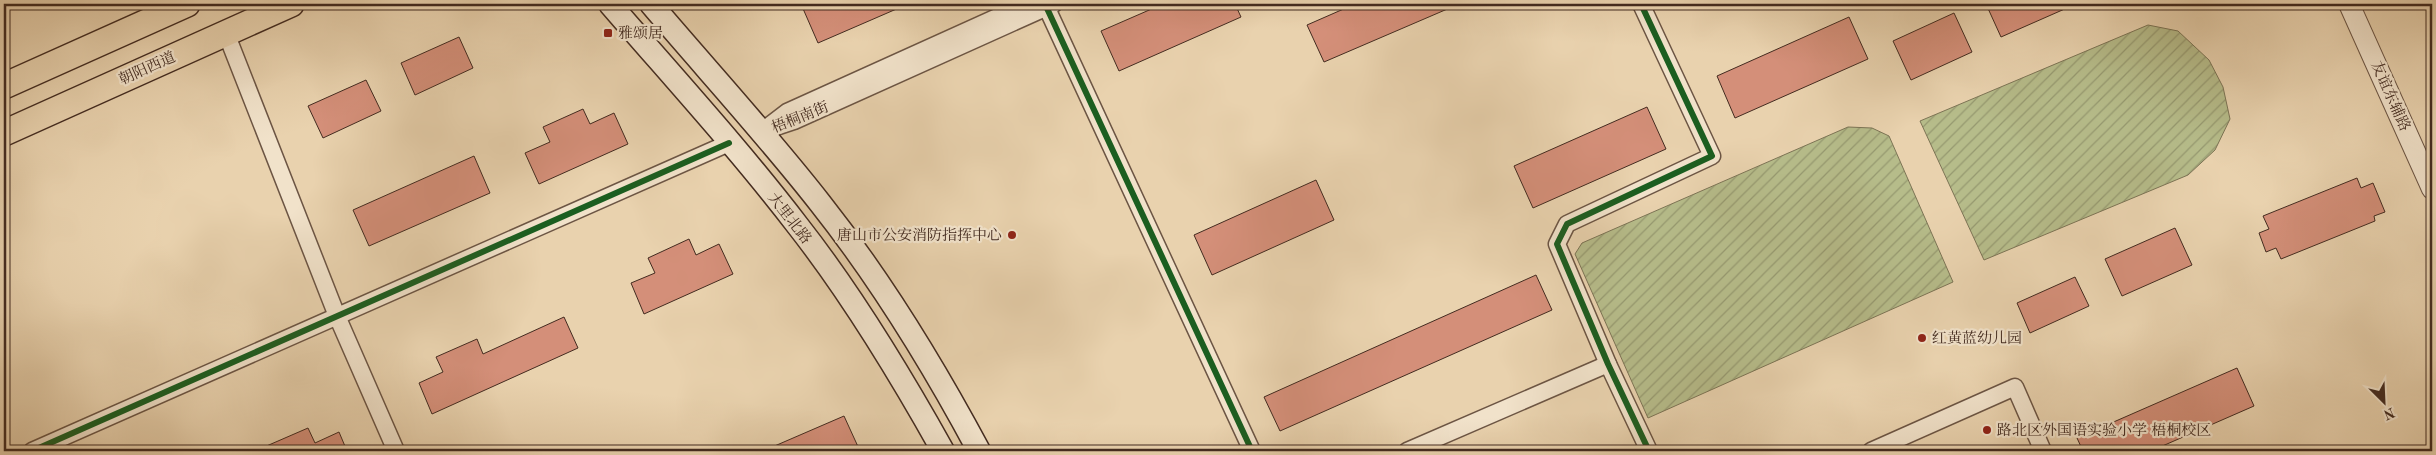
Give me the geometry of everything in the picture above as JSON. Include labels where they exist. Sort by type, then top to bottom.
[{"type":"main road","points":[[4,86],[187,4]]},
{"type":"main road","name":"朝阳西道","points":[[4,133],[291,4]]},
{"type":"main road","name":"大里北路","points":[[610,4],[798,226],[847,294],[911,394],[943,451]]},
{"type":"main road","points":[[651,4],[821,203],[904,321],[938,376],[979,451]]},
{"type":"street","name":"梧桐南街","points":[[761,132],[787,112],[1026,4]]},
{"type":"street","points":[[1641,4],[1712,156],[1567,224],[1556,244],[1608,364],[1649,451]]},
{"type":"street","name":"友谊东辅路","points":[[2349,4],[2432,189]]},
{"type":"street","points":[[1049,5],[1252,451]]},
{"type":"street","name":"梧桐南街","points":[[761,132],[794,121],[1049,5]]},
{"type":"street","points":[[226,33],[337,316],[396,451]]},
{"type":"street","points":[[32,451],[729,143]]},
{"type":"street","points":[[1407,451],[1608,364]]},
{"type":"street","points":[[1871,451],[2015,388],[2043,451]]},
{"type":"green space","points":[[2148,25],[2178,31],[2209,60],[2223,87],[2230,119],[2215,150],[2188,175],[1984,260],[1920,121]]},
{"type":"green space","points":[[1848,127],[1872,128],[1889,136],[1953,282],[1648,418],[1575,254],[1582,243]]},
{"type":"building","points":[[801,4],[908,4],[818,43]]},
{"type":"building","points":[[1163,4],[1235,4],[1241,17],[1119,71],[1101,31]]},
{"type":"building","points":[[1355,4],[1459,4],[1324,62],[1307,25]]},
{"type":"building","points":[[1986,4],[2076,4],[2001,37]]},
{"type":"building","points":[[1954,13],[1972,52],[1911,80],[1893,41]]},
{"type":"building","points":[[1849,17],[1868,59],[1735,118],[1717,76]]},
{"type":"building","points":[[459,37],[473,68],[415,95],[401,63]]},
{"type":"building","points":[[366,80],[381,111],[323,138],[308,106]]},
{"type":"building","points":[[1647,107],[1666,149],[1533,208],[1514,166]]},
{"type":"building","points":[[583,109],[590,124],[614,113],[628,144],[539,184],[525,153],[550,142],[543,127]]},
{"type":"building","points":[[474,156],[490,193],[369,246],[353,210]]},
{"type":"building","points":[[2357,178],[2361,188],[2373,183],[2385,212],[2374,216],[2375,221],[2281,259],[2276,248],[2266,252],[2259,233],[2269,229],[2263,216]]},
{"type":"building","points":[[1316,180],[1334,220],[1212,275],[1194,235]]},
{"type":"building","points":[[2175,228],[2192,265],[2122,296],[2105,259]]},
{"type":"building","points":[[689,239],[696,255],[719,244],[733,274],[644,314],[631,283],[655,273],[648,258]]},
{"type":"building","points":[[1536,275],[1552,310],[1280,431],[1264,397]]},
{"type":"building","points":[[2075,277],[2089,306],[2030,333],[2017,303]]},
{"type":"building","points":[[564,317],[578,348],[432,414],[419,383],[443,372],[436,357],[477,339],[483,354]]},
{"type":"building","points":[[2237,368],[2254,406],[2151,451],[2083,451],[2077,438]]},
{"type":"building","points":[[844,416],[860,451],[763,451]]},
{"type":"building","points":[[308,428],[315,443],[339,432],[347,451],[255,451]]},
{"type":"cycle path","points":[[1045,4],[1252,451]]},
{"type":"cycle path","points":[[1641,4],[1712,156],[1567,224],[1557,244],[1608,364],[1649,451]]},
{"type":"cycle path","points":[[32,451],[729,143]]},
{"type":"place","name":"雅颂居","points":[[608,33]]},
{"type":"place","name":"唐山市公安消防指挥中心","points":[[1012,235]]},
{"type":"place","name":"红黄蓝幼儿园","points":[[1922,338]]},
{"type":"place","name":"路北区外国语实验小学 梧桐校区","points":[[1987,430]]}]
